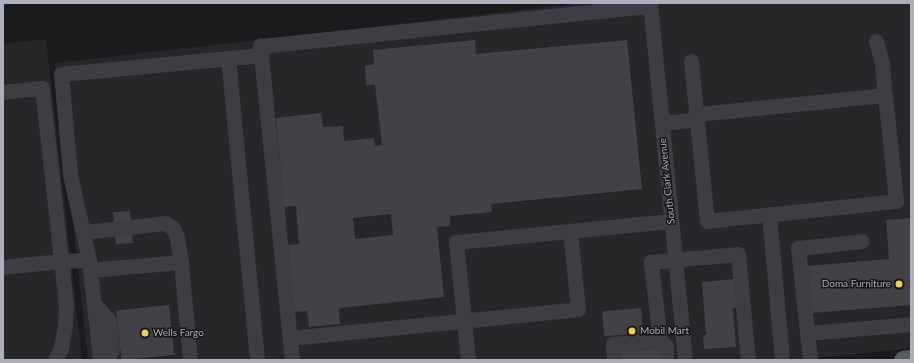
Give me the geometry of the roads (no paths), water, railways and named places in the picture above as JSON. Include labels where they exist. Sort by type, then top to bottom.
[{"type":"main road","points":[[903,360],[911,359]]},
{"type":"street","points":[[294,359],[290,338],[260,46],[650,4]]},
{"type":"street","name":"South Clark Avenue","points":[[650,4],[685,360]]},
{"type":"street","points":[[691,61],[698,117],[707,221],[896,201],[882,63],[876,41]]},
{"type":"street","points":[[100,360],[90,265],[84,232],[70,174],[61,74],[261,55]]},
{"type":"street","points":[[228,58],[257,360]]},
{"type":"street","points":[[3,92],[42,88],[66,304],[65,325],[61,348],[56,359]]},
{"type":"street","points":[[662,123],[698,117],[885,95]]},
{"type":"street","points":[[769,214],[782,360]]},
{"type":"street","points":[[465,360],[464,320],[456,242],[671,221]]},
{"type":"street","points":[[84,232],[165,223],[173,228],[177,237],[182,262],[190,360]]},
{"type":"street","points":[[290,338],[578,309],[570,231]]},
{"type":"street","points":[[810,360],[798,248],[862,241]]},
{"type":"street","points":[[666,360],[666,346],[659,333],[651,262],[738,254],[748,360]]},
{"type":"street","points":[[3,267],[61,261],[90,265],[182,262]]},
{"type":"street","points":[[94,304],[110,320],[112,350],[105,360]]},
{"type":"street","points":[[614,360],[613,344],[659,333],[681,324]]},
{"type":"street","points":[[807,333],[911,324]]},
{"type":"place","name":"Doma Furniture","points":[[899,284]]},
{"type":"place","name":"Mobil Mart","points":[[632,331]]},
{"type":"place","name":"Wells Fargo","points":[[145,333]]}]
